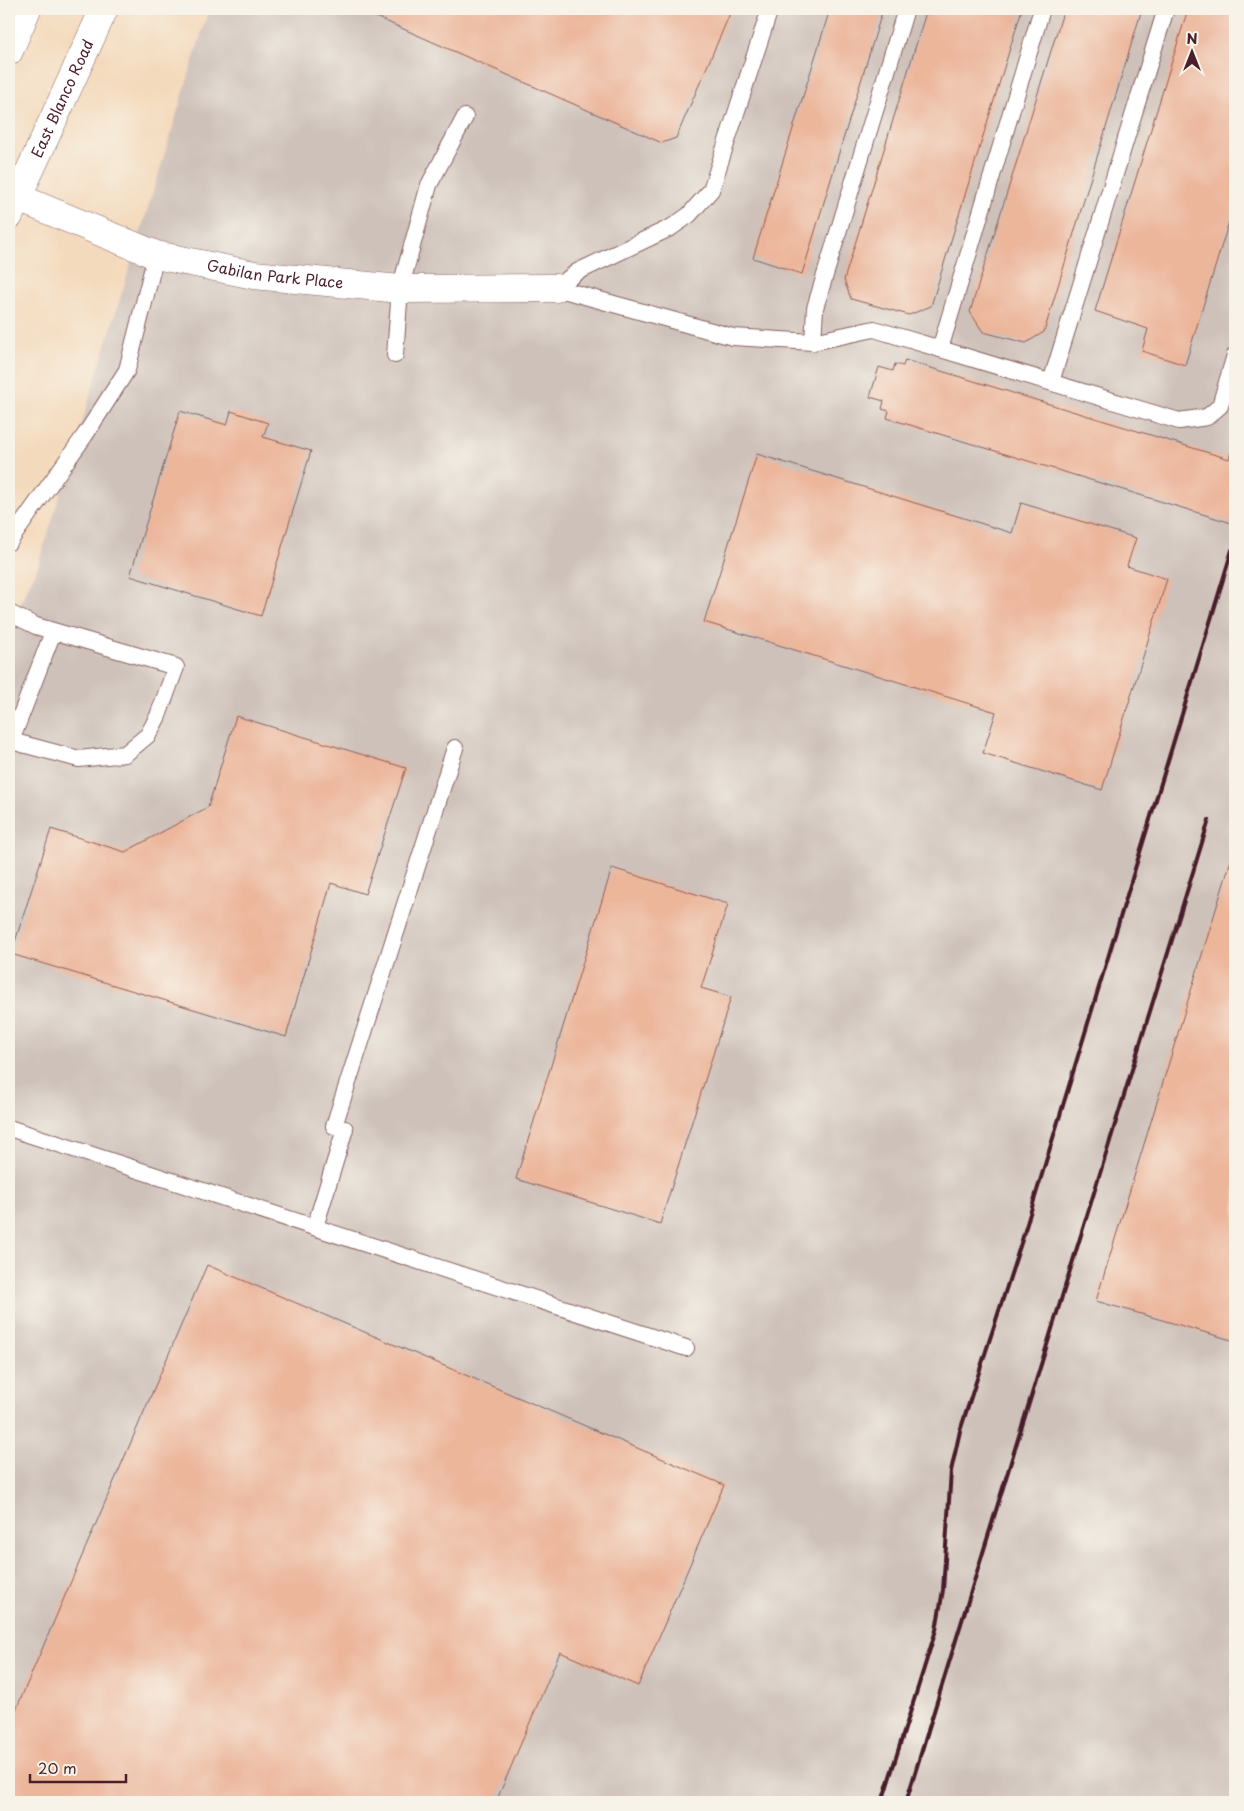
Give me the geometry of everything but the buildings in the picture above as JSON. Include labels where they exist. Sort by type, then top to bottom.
[{"type":"main road","points":[[9,51],[27,9]]},
{"type":"main road","name":"East Blanco Road","points":[[12,203],[104,9]]},
{"type":"main road","name":"Gabilan Park Place","points":[[12,203],[156,255],[254,275],[400,289],[556,288]]},
{"type":"lane","points":[[556,288],[577,272],[672,227],[689,215],[711,190],[770,9]]},
{"type":"lane","points":[[813,342],[815,308],[906,9]]},
{"type":"lane","points":[[940,349],[1042,9]]},
{"type":"lane","points":[[1050,382],[1166,9]]},
{"type":"lane","points":[[395,355],[400,289],[429,186],[464,118]]},
{"type":"lane","points":[[9,542],[85,435],[127,370],[156,255]]},
{"type":"lane","points":[[556,288],[733,337],[813,342],[874,329],[1179,422],[1207,417],[1220,406],[1235,354]]},
{"type":"lane","points":[[9,613],[53,632],[176,667],[158,716],[148,734],[125,754],[79,759],[10,741],[53,632]]},
{"type":"lane","points":[[315,1227],[339,1128],[455,748]]},
{"type":"lane","points":[[9,1128],[686,1348]]},
{"type":"shaded area","points":[[209,9],[1235,9],[1235,1802],[9,1802],[9,627],[38,566]]},
{"type":"railway","points":[[882,1802],[936,1630],[943,1590],[951,1471],[960,1431],[1022,1240],[1232,550]]},
{"type":"railway","points":[[906,1802],[1209,820]]}]
